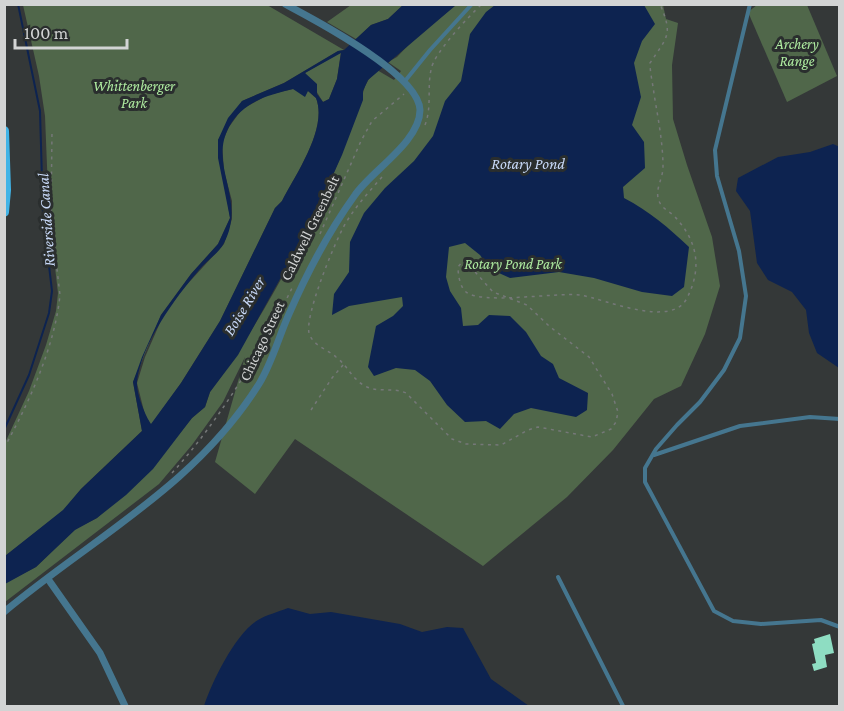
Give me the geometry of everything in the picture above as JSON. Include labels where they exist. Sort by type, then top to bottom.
[{"type":"main road","points":[[4,132],[6,190],[4,212]]},
{"type":"street","name":"Chicago Street","points":[[4,612],[151,501],[201,459],[260,383],[291,311],[327,240],[350,202],[356,193],[397,153],[415,127],[420,111],[416,96],[393,70],[324,25],[285,4]]},
{"type":"street","points":[[48,579],[100,653],[125,706]]},
{"type":"lane","points":[[407,84],[430,50],[472,4]]},
{"type":"lane","points":[[750,4],[715,150],[717,176],[739,251],[746,296],[740,338],[724,370],[700,402],[676,425],[652,456],[645,468],[645,482],[714,611],[734,621],[761,624],[821,620],[840,627]]},
{"type":"lane","points":[[652,456],[740,426],[810,417],[840,419]]},
{"type":"lane","points":[[558,577],[623,706]]},
{"type":"path","points":[[424,126],[429,107],[430,73],[433,63],[482,4]]},
{"type":"path","points":[[383,177],[362,200],[342,230],[309,318],[310,337],[316,345],[335,356],[354,379],[368,388],[398,389],[406,393],[458,442],[501,444],[538,427],[592,437],[611,429],[618,417],[617,406],[607,384],[589,357],[527,306],[504,297],[493,292],[468,264],[462,262],[459,264],[460,280],[466,292],[477,296],[504,297],[583,296],[655,312],[679,308],[688,297],[695,271],[694,246],[689,235],[662,205],[657,190],[663,170],[650,63],[665,41],[669,28],[660,4]]},
{"type":"path","name":"Caldwell Greenbelt","points":[[320,235],[361,141],[372,122],[398,102],[407,84]]},
{"type":"path","points":[[4,448],[35,383],[58,310],[60,296],[50,196],[52,131]]},
{"type":"path","name":"Caldwell Greenbelt","points":[[169,475],[209,425],[253,361],[296,281]]},
{"type":"path","points":[[311,411],[343,365]]},
{"type":"green space","name":"Whittenberger Park","points":[[23,5],[267,5],[344,50],[338,51],[284,83],[242,101],[218,140],[230,218],[218,244],[191,274],[161,315],[133,382],[142,431],[81,489],[64,510],[5,556],[5,443],[29,391],[46,345],[56,311],[58,293],[49,216],[45,116],[39,76]]},
{"type":"green space","points":[[351,5],[403,5],[388,19],[371,25],[356,39],[327,22]]},
{"type":"green space","name":"Rotary Pond Park","points":[[456,5],[663,5],[666,19],[678,23],[672,65],[673,119],[712,237],[720,286],[705,334],[681,386],[654,399],[613,450],[567,497],[483,566],[295,439],[255,494],[215,462],[245,357],[223,402],[192,445],[159,484],[5,602],[5,583],[36,567],[75,529],[97,518],[205,407],[210,392],[264,309],[319,208],[369,80],[377,70],[394,80],[401,71],[388,62],[397,57],[416,37]]},
{"type":"green space","name":"Archery Range","points":[[757,5],[807,5],[837,76],[787,102],[748,12]]},
{"type":"green space","points":[[341,52],[337,79],[329,99],[323,102],[305,73]]},
{"type":"green space","points":[[293,89],[308,91],[316,98],[319,110],[318,123],[309,151],[282,201],[275,208],[220,321],[151,425],[145,415],[137,383],[145,357],[163,316],[182,290],[224,244],[232,219],[232,201],[224,171],[222,143],[229,127],[242,109],[268,95]]},
{"type":"water","name":"Boise River","points":[[403,5],[456,5],[368,80],[363,91],[363,100],[342,155],[312,221],[238,355],[210,392],[205,407],[192,418],[153,469],[126,495],[97,518],[75,530],[36,567],[5,584],[5,556],[63,510],[81,489],[142,431],[133,382],[142,357],[161,315],[191,274],[218,244],[230,218],[218,158],[218,140],[228,118],[242,101],[284,83],[338,51],[344,50],[371,25],[388,19]],"holes":[[[341,53],[337,79],[329,99],[323,102],[317,94],[317,84],[305,73]],[[293,89],[305,97],[308,91],[316,98],[319,110],[318,123],[309,151],[282,201],[275,208],[220,321],[181,383],[151,424],[141,404],[137,386],[145,352],[170,307],[199,270],[222,247],[230,227],[232,212],[223,155],[224,141],[229,127],[241,111],[256,101]]]},
{"type":"water","name":"Rotary Pond","points":[[495,5],[644,5],[655,24],[642,41],[634,63],[641,97],[632,125],[644,142],[645,168],[623,187],[624,198],[658,220],[689,247],[684,287],[672,296],[642,292],[594,278],[559,272],[510,278],[490,269],[480,255],[465,243],[449,247],[446,277],[450,291],[461,308],[463,326],[478,325],[489,315],[510,316],[526,332],[541,356],[553,364],[559,378],[588,393],[587,410],[576,417],[531,408],[514,414],[500,429],[486,421],[465,422],[447,405],[430,381],[415,370],[396,368],[374,376],[368,367],[376,326],[393,316],[403,306],[402,297],[349,306],[332,315],[334,294],[349,272],[350,242],[364,213],[385,188],[414,161],[433,136],[445,101],[461,81],[470,34],[486,12]]},
{"type":"water","points":[[833,144],[840,147],[839,368],[817,353],[809,333],[806,310],[792,292],[768,280],[757,263],[750,211],[736,191],[738,178],[778,157],[810,152]]},
{"type":"water","points":[[288,608],[310,614],[331,612],[400,624],[422,632],[447,627],[463,628],[491,679],[529,706],[204,706],[219,672],[241,636],[258,620]]},
{"type":"building","points":[[830,634],[834,653],[825,655],[827,667],[814,671],[812,664],[816,663],[812,644],[815,643],[814,639]]},
{"type":"waterway","name":"Riverside Canal","points":[[4,430],[29,375],[49,313],[52,291],[43,215],[40,111],[18,4]]}]
